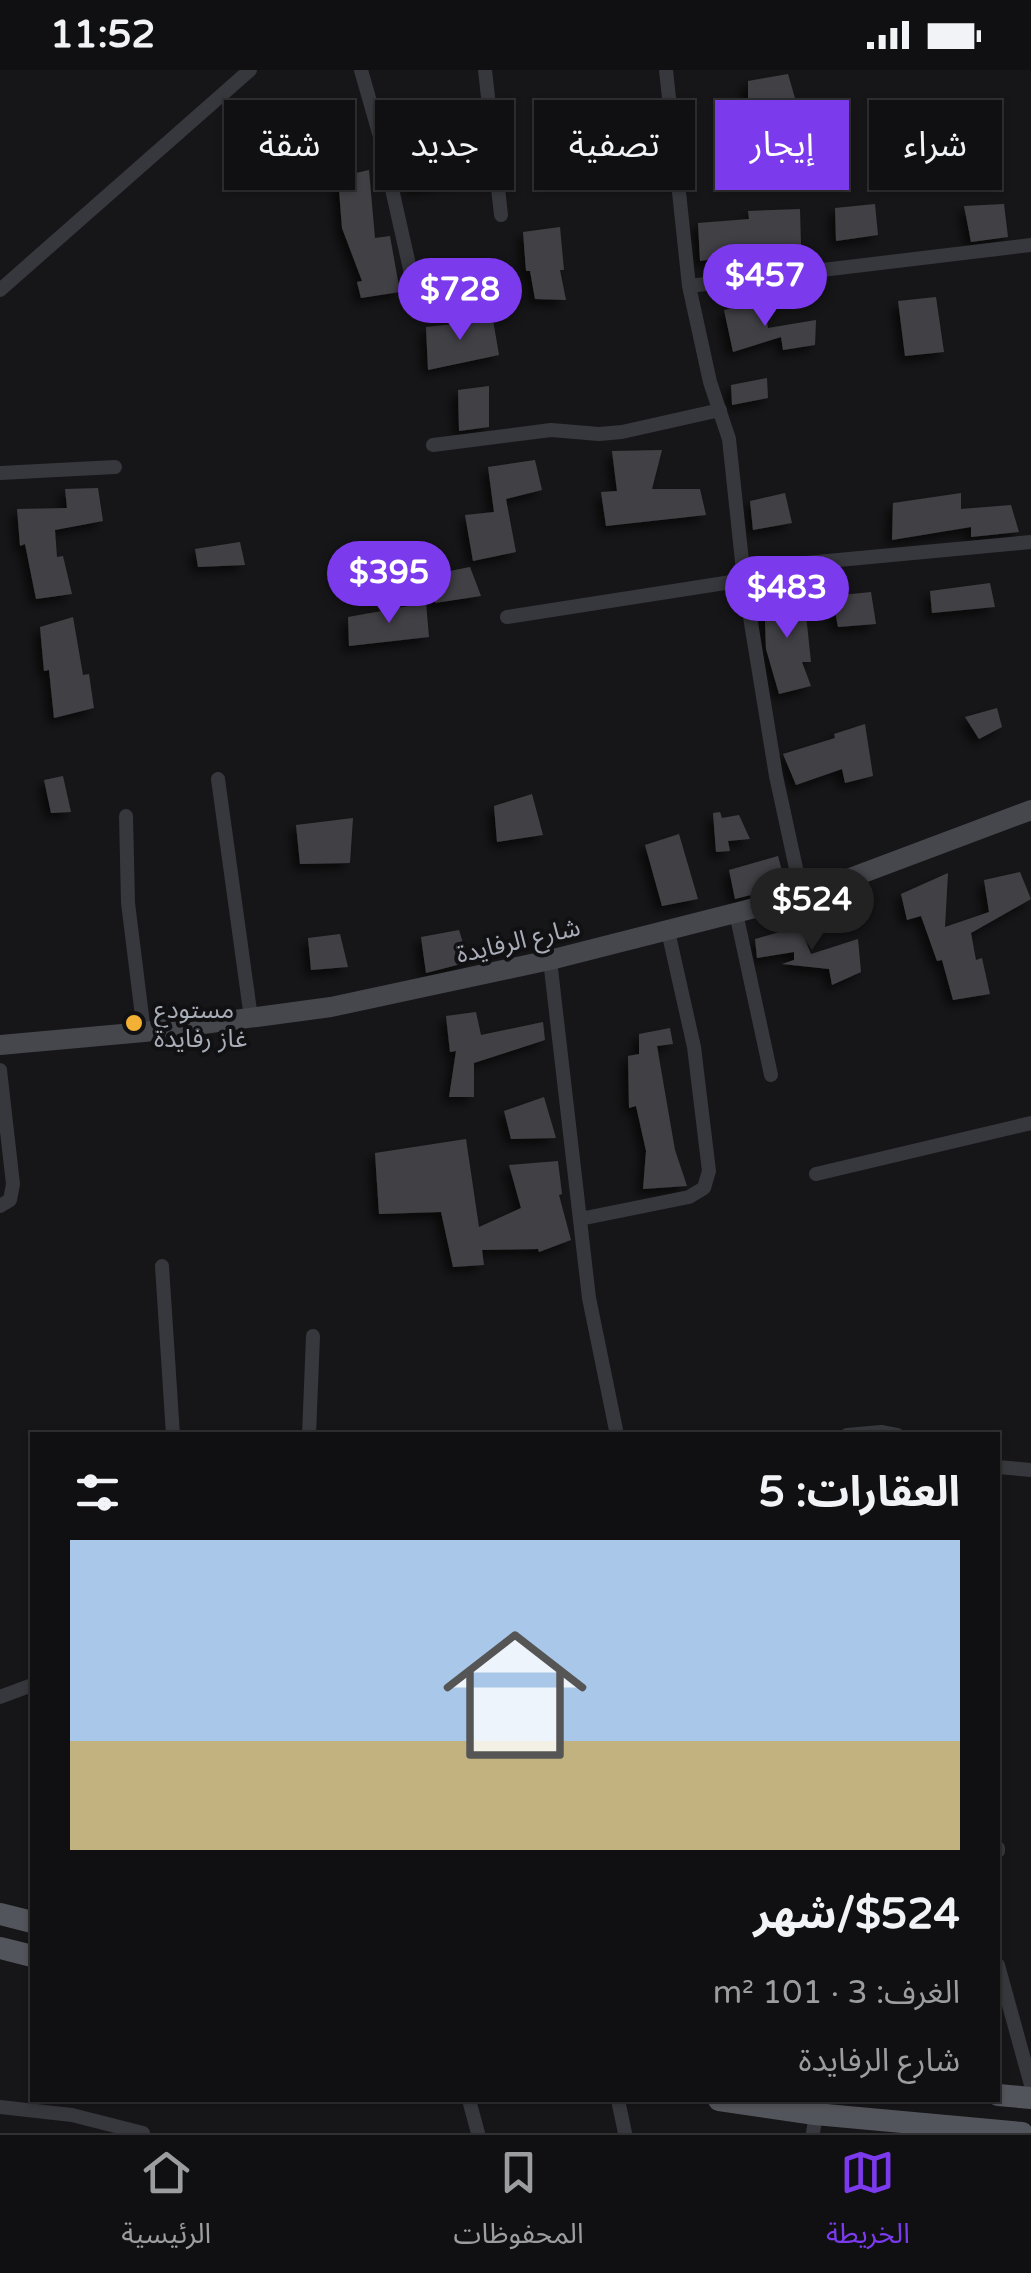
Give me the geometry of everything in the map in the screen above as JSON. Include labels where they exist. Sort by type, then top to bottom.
[{"type":"main road","points":[[0,1914],[30,1922]]},
{"type":"main road","points":[[0,1948],[30,1956]]},
{"type":"main road","points":[[1000,2095],[1031,2098]]},
{"type":"main road","points":[[730,2102],[815,2116],[1022,2133]]},
{"type":"street","points":[[0,290],[250,70]]},
{"type":"street","points":[[360,70],[381,140],[414,287]]},
{"type":"street","points":[[484,70],[501,215]]},
{"type":"street","points":[[666,70],[689,286],[728,439],[743,574],[776,776],[802,896]]},
{"type":"street","points":[[689,286],[1031,244]]},
{"type":"street","points":[[434,445],[552,430],[622,432],[720,410]]},
{"type":"street","points":[[0,473],[116,467]]},
{"type":"street","points":[[507,617],[743,574],[1031,542]]},
{"type":"street","points":[[218,778],[251,1018]]},
{"type":"street","name":"شارع الرفايدة","points":[[0,1045],[144,1032],[330,1007],[550,960],[802,896],[1031,810]]},
{"type":"street","points":[[126,816],[128,904],[144,1032]]},
{"type":"street","points":[[736,913],[771,1075]]},
{"type":"street","points":[[580,1219],[689,1196],[704,1188],[710,1172],[694,1047],[668,931]]},
{"type":"street","points":[[550,960],[589,1298],[616,1432]]},
{"type":"street","points":[[0,1070],[12,1184],[10,1200],[0,1206]]},
{"type":"street","points":[[816,1174],[1031,1123]]},
{"type":"street","points":[[162,1266],[173,1432]]},
{"type":"street","points":[[309,1432],[313,1336]]},
{"type":"street","points":[[1000,1467],[1031,1470]]},
{"type":"street","points":[[0,1697],[30,1685]]},
{"type":"street","points":[[1000,1972],[1031,2085]]},
{"type":"street","points":[[470,2102],[478,2133]]},
{"type":"street","points":[[618,2102],[625,2133]]},
{"type":"street","points":[[0,2107],[72,2114],[143,2133]]},
{"type":"building","points":[[788,74],[796,100],[748,100],[748,81]]},
{"type":"building","points":[[369,170],[375,238],[390,236],[400,292],[361,298],[357,282],[362,281],[342,228],[339,190],[355,190],[355,173]]},
{"type":"building","points":[[875,204],[878,235],[836,241],[835,208]]},
{"type":"building","points":[[1004,204],[1008,237],[971,242],[964,206]]},
{"type":"building","points":[[800,209],[801,246],[740,252],[741,255],[700,261],[698,223],[749,219],[748,211]]},
{"type":"building","points":[[560,227],[564,270],[560,270],[566,300],[535,299],[530,271],[526,271],[523,232]]},
{"type":"building","points":[[936,297],[944,352],[905,356],[898,301]]},
{"type":"building","points":[[764,301],[768,328],[816,320],[815,345],[783,350],[781,337],[733,352],[724,310]]},
{"type":"building","points":[[493,320],[499,355],[428,370],[426,327]]},
{"type":"building","points":[[767,378],[768,398],[732,405],[731,385]]},
{"type":"building","points":[[489,386],[489,427],[459,431],[458,390]]},
{"type":"building","points":[[662,450],[652,489],[700,489],[706,515],[606,526],[601,492],[617,491],[612,451]]},
{"type":"building","points":[[535,460],[542,490],[506,499],[516,552],[473,561],[465,515],[494,512],[488,467]]},
{"type":"building","points":[[98,488],[103,521],[55,530],[57,557],[63,556],[72,594],[36,599],[25,544],[20,546],[17,509],[67,508],[65,489]]},
{"type":"building","points":[[785,493],[792,523],[753,530],[750,501]]},
{"type":"building","points":[[961,493],[961,509],[1011,505],[1019,532],[971,537],[971,527],[892,540],[893,503]]},
{"type":"building","points":[[240,542],[245,565],[198,567],[195,549]]},
{"type":"building","points":[[470,567],[481,596],[435,603],[435,574]]},
{"type":"building","points":[[990,583],[995,607],[932,613],[930,591]]},
{"type":"building","points":[[871,592],[876,624],[838,627],[832,596]]},
{"type":"building","points":[[764,596],[804,596],[811,662],[802,662],[811,686],[779,694],[766,649]]},
{"type":"building","points":[[426,603],[429,637],[349,646],[348,617]]},
{"type":"building","points":[[73,617],[83,675],[89,674],[94,708],[54,718],[40,627]]},
{"type":"building","points":[[997,708],[1002,727],[979,739],[965,717]]},
{"type":"building","points":[[865,724],[873,776],[845,783],[842,769],[796,785],[783,754]]},
{"type":"building","points":[[63,776],[71,812],[51,813],[44,780]]},
{"type":"building","points":[[532,794],[543,835],[497,842],[494,806]]},
{"type":"building","points":[[720,812],[722,818],[739,815],[750,839],[728,841],[730,851],[716,852],[713,813]]},
{"type":"building","points":[[353,818],[350,863],[300,864],[296,825]]},
{"type":"building","points":[[679,834],[698,899],[662,906],[645,845]]},
{"type":"building","points":[[778,856],[786,886],[735,899],[729,870]]},
{"type":"building","points":[[1020,872],[1031,899],[971,933],[976,960],[982,958],[990,994],[953,1000],[942,960],[937,961],[921,916],[907,920],[901,894],[948,873],[945,927],[989,912],[984,880]]},
{"type":"building","points":[[795,915],[811,954],[858,939],[861,972],[832,985],[829,969],[782,964],[794,960],[794,952],[757,958],[755,939],[794,928]]},
{"type":"building","points":[[459,930],[469,962],[426,973],[421,937]]},
{"type":"building","points":[[340,934],[348,967],[311,970],[308,938]]},
{"type":"building","points":[[476,1012],[481,1035],[543,1022],[545,1040],[474,1063],[474,1097],[449,1097],[456,1051],[450,1052],[446,1016]]},
{"type":"building","points":[[670,1028],[673,1044],[657,1046],[675,1150],[687,1186],[643,1189],[646,1151],[636,1106],[629,1108],[628,1056],[639,1054],[639,1034]]},
{"type":"building","points":[[544,1097],[556,1138],[511,1139],[504,1111]]},
{"type":"building","points":[[466,1139],[479,1227],[521,1208],[509,1165],[558,1161],[562,1194],[559,1195],[571,1240],[539,1252],[482,1250],[484,1265],[453,1267],[441,1212],[379,1214],[375,1153]]},
{"type":"place","name":"مستودع غاز رفايدة","points":[[134,1023]]}]
